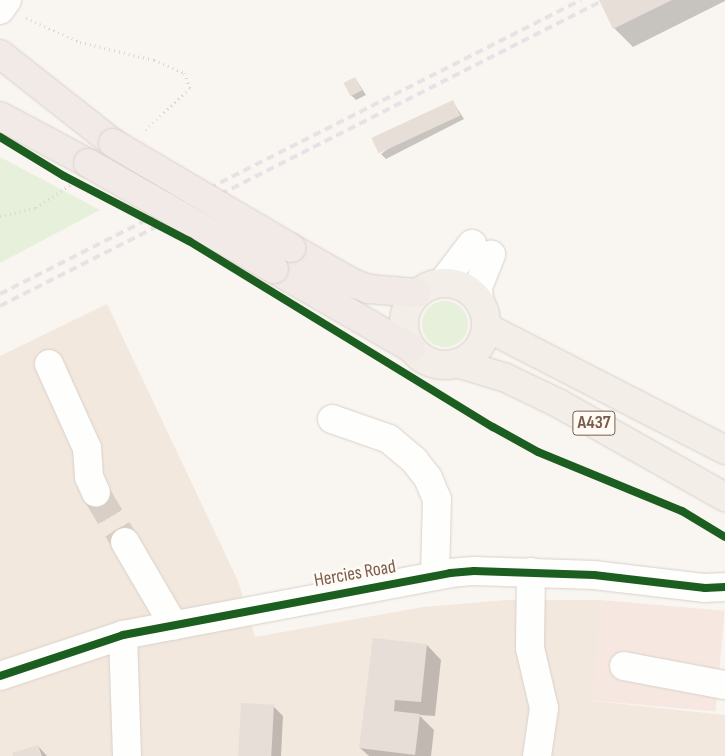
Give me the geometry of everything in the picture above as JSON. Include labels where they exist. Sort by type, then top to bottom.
[{"type":"highway","points":[[0,54],[113,143],[291,248],[361,286],[417,293]]},
{"type":"highway","points":[[0,116],[84,174],[274,268],[411,348]]},
{"type":"main road","points":[[444,282],[470,291],[480,301],[486,327],[482,343],[472,355],[457,363],[440,365],[424,360],[411,348],[404,334],[403,319],[408,305],[417,293],[429,285],[444,282]]},
{"type":"main road","name":"A437","points":[[486,327],[725,450]]},
{"type":"main road","name":"A437","points":[[457,363],[506,378],[558,403],[725,498]]},
{"type":"street","points":[[0,10],[7,0]]},
{"type":"street","points":[[444,282],[481,249],[478,287],[480,301]]},
{"type":"street","points":[[49,364],[87,448],[89,477],[96,493]]},
{"type":"street","points":[[332,419],[389,439],[414,460],[428,478],[437,499],[435,576]]},
{"type":"street","points":[[125,542],[174,626]]},
{"type":"street","name":"Hercies Road","points":[[0,676],[123,635],[174,626],[251,608],[474,571],[594,575],[705,588],[725,587]]},
{"type":"street","points":[[531,572],[530,648],[544,708],[537,756]]},
{"type":"street","points":[[123,635],[126,756]]},
{"type":"street","points":[[624,666],[725,685]]},
{"type":"path","points":[[64,176],[84,174]]},
{"type":"shaded area","points":[[107,304],[238,581],[255,637],[423,607],[507,600],[601,600],[594,701],[725,715],[725,756],[0,756],[0,356]]},
{"type":"shaded area","points":[[601,600],[725,611],[716,711],[592,701]]},
{"type":"green space","points":[[0,157],[100,210],[0,263]]},
{"type":"green space","points":[[441,301],[449,301],[458,305],[464,311],[468,324],[464,337],[458,343],[449,347],[441,347],[432,343],[426,337],[422,328],[422,320],[426,311],[432,305]]},
{"type":"building","points":[[599,0],[672,0],[613,29]]},
{"type":"building","points":[[355,77],[362,90],[351,96],[344,83]]},
{"type":"building","points":[[453,100],[460,115],[379,153],[371,138]]},
{"type":"building","points":[[373,638],[427,644],[421,702],[395,700],[394,711],[420,714],[415,755],[359,748]]},
{"type":"building","points":[[241,703],[274,705],[271,756],[238,756]]},
{"type":"building","points":[[38,745],[42,756],[13,756],[12,753]]},
{"type":"tunnel","points":[[96,493],[125,542]]},
{"type":"railway","points":[[0,294],[581,0]]},
{"type":"railway","points":[[0,306],[600,2]]},
{"type":"cycle path","points":[[0,137],[64,176],[189,241],[493,427],[538,452],[682,511],[725,537]]},
{"type":"cycle path","points":[[0,676],[123,635],[450,573],[474,571],[594,575],[705,588],[725,587]]}]
